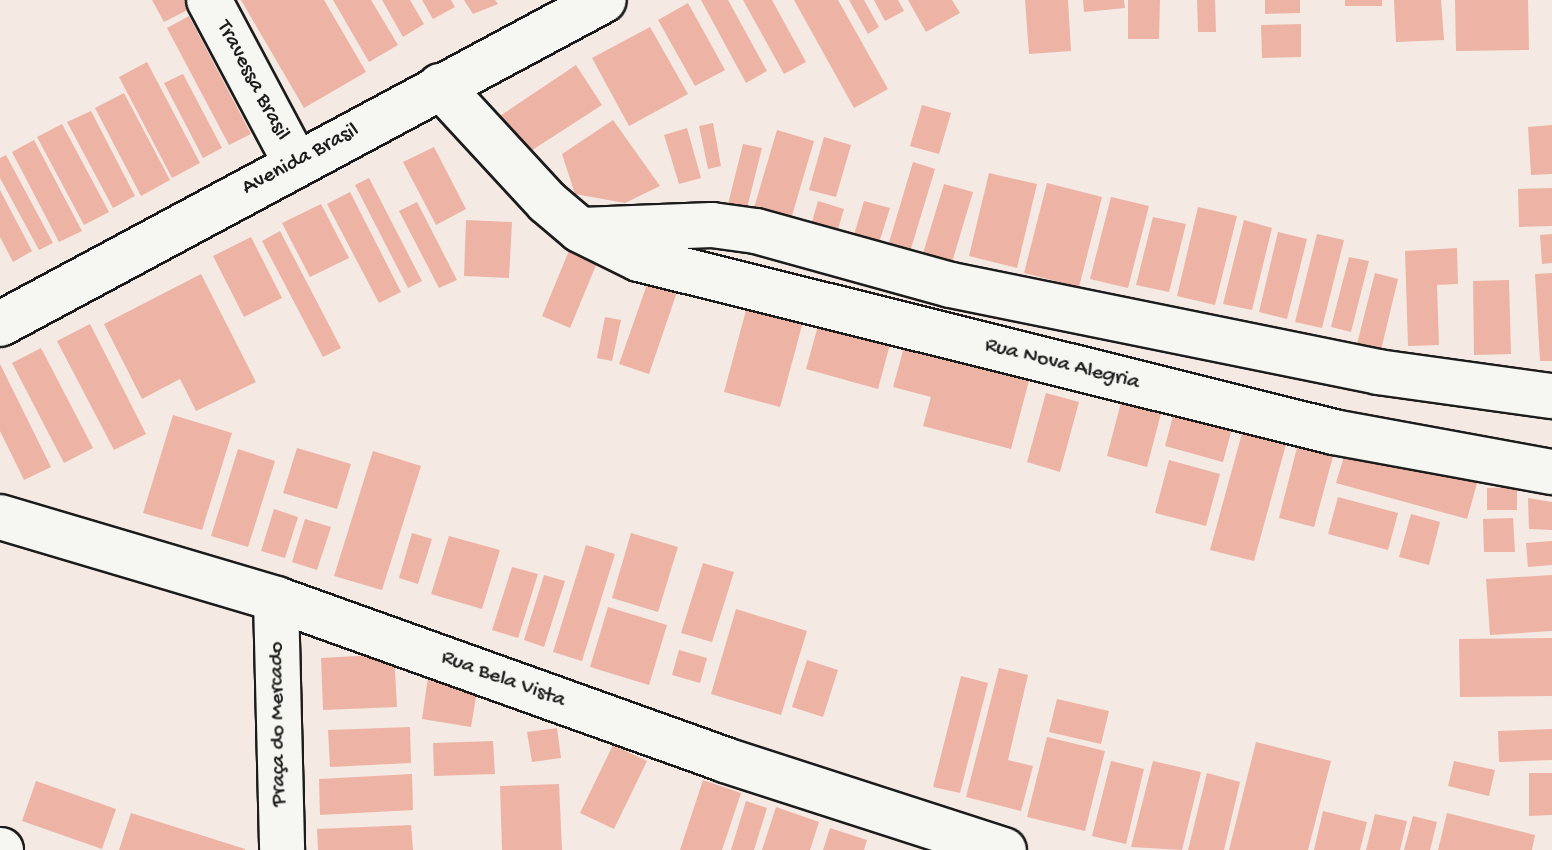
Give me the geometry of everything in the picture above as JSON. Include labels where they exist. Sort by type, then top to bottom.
[{"type":"street","name":"Travessa Brasil","points":[[209,0],[295,162]]},
{"type":"street","name":"Avenida Brasil","points":[[0,324],[295,162],[604,0]]},
{"type":"street","name":"Rua Nova Alegria","points":[[440,86],[580,230],[639,259],[1334,432],[1552,472]]},
{"type":"street","points":[[580,230],[712,225],[756,231],[951,285],[1378,372],[1552,396]]},
{"type":"street","name":"Rua Bela Vista","points":[[0,517],[276,599],[725,760],[1004,850]]},
{"type":"street","name":"Praça do Mercado","points":[[276,599],[282,850]]},
{"type":"building","points":[[152,0],[197,0],[199,4],[164,22]]},
{"type":"building","points":[[241,0],[324,0],[366,72],[304,108]]},
{"type":"building","points":[[333,0],[371,0],[398,45],[369,62]]},
{"type":"building","points":[[382,0],[410,0],[424,24],[403,37]]},
{"type":"building","points":[[422,0],[451,0],[455,7],[433,19]]},
{"type":"building","points":[[464,0],[495,0],[498,4],[473,14]]},
{"type":"building","points":[[701,0],[728,0],[767,71],[746,83]]},
{"type":"building","points":[[743,0],[772,0],[806,62],[784,74]]},
{"type":"building","points":[[794,0],[838,0],[888,89],[854,108]]},
{"type":"building","points":[[849,0],[864,0],[879,27],[868,34]]},
{"type":"building","points":[[874,0],[898,0],[904,11],[885,21]]},
{"type":"building","points":[[908,0],[952,0],[960,13],[926,32]]},
{"type":"building","points":[[1025,0],[1068,0],[1071,51],[1029,54]]},
{"type":"building","points":[[1083,0],[1124,0],[1125,8],[1084,12]]},
{"type":"building","points":[[1128,0],[1160,0],[1159,39],[1128,39]]},
{"type":"building","points":[[1197,0],[1215,0],[1216,32],[1198,32]]},
{"type":"building","points":[[1265,0],[1300,0],[1300,13],[1265,14]]},
{"type":"building","points":[[1345,0],[1382,0],[1382,6],[1345,6]]},
{"type":"building","points":[[1394,0],[1441,0],[1444,40],[1396,42]]},
{"type":"building","points":[[1455,0],[1528,0],[1529,50],[1456,51]]},
{"type":"building","points":[[688,3],[725,70],[695,86],[658,20]]},
{"type":"building","points":[[189,16],[251,134],[229,145],[167,28]]},
{"type":"building","points":[[1301,24],[1301,57],[1262,58],[1261,25]]},
{"type":"building","points":[[650,27],[688,94],[629,126],[592,58]]},
{"type":"building","points":[[147,62],[200,163],[172,178],[119,77]]},
{"type":"building","points":[[576,65],[602,105],[523,156],[497,118]]},
{"type":"building","points":[[183,74],[222,148],[203,158],[164,83]]},
{"type":"building","points":[[124,93],[170,180],[141,196],[95,108]]},
{"type":"building","points":[[922,105],[951,113],[939,154],[910,146]]},
{"type":"building","points":[[91,111],[135,196],[113,208],[67,122]]},
{"type":"building","points":[[613,120],[660,186],[625,203],[575,194],[562,154]]},
{"type":"building","points":[[713,123],[721,166],[708,169],[699,126]]},
{"type":"building","points":[[62,124],[109,212],[84,225],[37,137]]},
{"type":"building","points":[[1552,125],[1552,174],[1531,175],[1528,127]]},
{"type":"building","points":[[687,128],[701,178],[679,184],[664,135]]},
{"type":"building","points":[[777,130],[814,141],[791,219],[754,208]]},
{"type":"building","points":[[824,137],[851,145],[836,197],[809,190]]},
{"type":"building","points":[[34,140],[82,231],[59,242],[12,152]]},
{"type":"building","points":[[743,144],[762,148],[746,212],[727,208]]},
{"type":"building","points":[[434,147],[466,209],[436,225],[403,162]]},
{"type":"building","points":[[6,155],[53,243],[39,250],[0,178],[0,158]]},
{"type":"building","points":[[913,162],[935,169],[907,262],[885,256]]},
{"type":"building","points":[[989,173],[1037,184],[1017,268],[969,256]]},
{"type":"building","points":[[369,178],[422,281],[408,288],[355,185]]},
{"type":"building","points":[[1047,183],[1102,197],[1079,287],[1024,273]]},
{"type":"building","points":[[944,184],[973,192],[950,269],[921,260]]},
{"type":"building","points":[[1552,188],[1552,226],[1519,227],[1518,189]]},
{"type":"building","points":[[0,190],[32,251],[13,262],[0,237]]},
{"type":"building","points":[[350,192],[401,292],[379,303],[327,204]]},
{"type":"building","points":[[1111,197],[1149,206],[1128,288],[1090,279]]},
{"type":"building","points":[[818,201],[844,209],[836,236],[810,229]]},
{"type":"building","points":[[864,201],[890,208],[878,246],[853,238]]},
{"type":"building","points":[[417,202],[457,280],[439,288],[399,211]]},
{"type":"building","points":[[321,204],[349,258],[310,277],[282,223]]},
{"type":"building","points":[[1198,207],[1237,216],[1215,305],[1177,296]]},
{"type":"building","points":[[1153,217],[1186,224],[1169,292],[1136,285]]},
{"type":"building","points":[[466,220],[512,222],[509,278],[464,276]]},
{"type":"building","points":[[1244,220],[1272,228],[1252,310],[1223,304]]},
{"type":"building","points":[[280,231],[341,348],[323,357],[262,241]]},
{"type":"building","points":[[1278,232],[1307,239],[1287,319],[1259,312]]},
{"type":"building","points":[[1317,234],[1344,240],[1322,328],[1295,322]]},
{"type":"building","points":[[1552,234],[1552,263],[1542,264],[1540,235]]},
{"type":"building","points":[[251,237],[282,298],[244,317],[213,256]]},
{"type":"building","points":[[571,246],[599,258],[570,328],[542,316]]},
{"type":"building","points":[[1457,248],[1458,284],[1437,285],[1439,345],[1408,346],[1405,251]]},
{"type":"building","points":[[1349,257],[1369,261],[1351,332],[1331,327]]},
{"type":"building","points":[[1375,273],[1398,279],[1381,350],[1357,344]]},
{"type":"building","points":[[1552,273],[1552,361],[1540,361],[1535,274]]},
{"type":"building","points":[[201,274],[256,382],[196,411],[180,379],[142,399],[104,324]]},
{"type":"building","points":[[650,276],[679,286],[649,374],[619,364]]},
{"type":"building","points":[[1509,280],[1511,354],[1474,355],[1473,281]]},
{"type":"building","points":[[748,303],[804,318],[780,407],[724,392]]},
{"type":"building","points":[[821,315],[893,333],[878,389],[806,369]]},
{"type":"building","points":[[605,317],[621,320],[612,361],[597,358]]},
{"type":"building","points":[[90,324],[146,434],[114,450],[57,341]]},
{"type":"building","points":[[906,340],[1031,373],[1011,449],[923,426],[931,397],[893,387]]},
{"type":"building","points":[[41,348],[93,448],[64,463],[12,363]]},
{"type":"building","points":[[0,364],[51,467],[24,480],[0,431]]},
{"type":"building","points":[[1124,391],[1164,402],[1147,467],[1107,456]]},
{"type":"building","points":[[1046,393],[1079,402],[1060,472],[1027,462]]},
{"type":"building","points":[[1177,401],[1235,417],[1223,462],[1165,446]]},
{"type":"building","points":[[173,415],[232,433],[202,530],[143,513]]},
{"type":"building","points":[[1244,426],[1288,437],[1254,561],[1210,550]]},
{"type":"building","points":[[1300,436],[1336,445],[1314,527],[1279,518]]},
{"type":"building","points":[[1347,446],[1478,480],[1467,519],[1336,483]]},
{"type":"building","points":[[297,448],[351,464],[337,509],[283,493]]},
{"type":"building","points":[[238,449],[275,461],[248,547],[211,536]]},
{"type":"building","points":[[373,451],[421,466],[382,590],[334,576]]},
{"type":"building","points":[[1169,460],[1220,474],[1206,526],[1155,513]]},
{"type":"building","points":[[1517,487],[1517,510],[1487,510],[1487,488]]},
{"type":"building","points":[[1338,497],[1398,513],[1388,550],[1328,534]]},
{"type":"building","points":[[1528,498],[1552,502],[1552,530],[1529,529]]},
{"type":"building","points":[[274,509],[298,517],[285,558],[261,551]]},
{"type":"building","points":[[1411,514],[1440,522],[1429,565],[1399,557]]},
{"type":"building","points":[[1513,518],[1515,552],[1484,552],[1483,519]]},
{"type":"building","points":[[305,519],[331,527],[317,570],[292,562]]},
{"type":"building","points":[[412,533],[432,539],[418,584],[399,578]]},
{"type":"building","points":[[631,533],[678,547],[658,612],[612,598]]},
{"type":"building","points":[[449,536],[500,550],[482,609],[431,594]]},
{"type":"building","points":[[1552,541],[1552,565],[1528,567],[1526,543]]},
{"type":"building","points":[[586,545],[615,554],[582,661],[553,652]]},
{"type":"building","points":[[703,563],[734,572],[712,642],[681,633]]},
{"type":"building","points":[[512,567],[538,574],[518,638],[492,630]]},
{"type":"building","points":[[544,575],[565,581],[544,647],[524,640]]},
{"type":"building","points":[[1552,575],[1552,631],[1490,635],[1486,579]]},
{"type":"building","points":[[608,607],[667,625],[649,685],[590,667]]},
{"type":"building","points":[[736,609],[807,631],[781,715],[711,694]]},
{"type":"building","points":[[1552,638],[1552,696],[1460,697],[1459,639]]},
{"type":"building","points":[[679,650],[707,658],[700,683],[672,675]]},
{"type":"building","points":[[394,654],[397,707],[323,710],[321,658]]},
{"type":"building","points":[[807,660],[838,670],[823,717],[792,707]]},
{"type":"building","points":[[999,668],[1028,675],[1008,760],[1033,766],[1021,811],[966,797]]},
{"type":"building","points":[[961,676],[988,683],[960,793],[933,787]]},
{"type":"building","points":[[428,677],[478,685],[471,727],[422,719]]},
{"type":"building","points":[[1057,699],[1109,711],[1101,744],[1049,732]]},
{"type":"building","points":[[410,727],[411,763],[330,767],[328,730]]},
{"type":"building","points":[[557,728],[561,758],[532,762],[527,732]]},
{"type":"building","points":[[1552,729],[1552,760],[1499,762],[1498,731]]},
{"type":"building","points":[[1047,737],[1105,751],[1085,831],[1027,817]]},
{"type":"building","points":[[493,741],[495,774],[434,776],[433,743]]},
{"type":"building","points":[[1256,742],[1331,761],[1308,850],[1229,850]]},
{"type":"building","points":[[613,745],[647,761],[614,829],[580,813]]},
{"type":"building","points":[[1111,761],[1144,769],[1126,844],[1092,836]]},
{"type":"building","points":[[1153,761],[1201,772],[1182,850],[1131,847]]},
{"type":"building","points":[[1454,761],[1495,770],[1489,796],[1448,786]]},
{"type":"building","points":[[1207,773],[1240,782],[1224,850],[1188,850]]},
{"type":"building","points":[[1529,773],[1552,773],[1552,815],[1529,816]]},
{"type":"building","points":[[412,774],[413,810],[320,815],[319,779]]},
{"type":"building","points":[[703,780],[741,793],[722,850],[680,850]]},
{"type":"building","points":[[36,781],[116,809],[102,849],[22,821]]},
{"type":"building","points":[[559,784],[562,850],[502,850],[500,786]]},
{"type":"building","points":[[746,801],[767,808],[754,850],[731,850]]},
{"type":"building","points":[[776,807],[819,822],[810,850],[762,850]]},
{"type":"building","points":[[1323,811],[1367,822],[1360,850],[1314,850]]},
{"type":"building","points":[[131,813],[245,849],[245,850],[119,850]]},
{"type":"building","points":[[1447,813],[1535,835],[1532,850],[1438,850]]},
{"type":"building","points":[[1375,814],[1407,821],[1400,850],[1366,850]]},
{"type":"building","points":[[1413,816],[1437,822],[1430,850],[1404,850]]},
{"type":"building","points":[[411,825],[413,850],[318,850],[317,829]]},
{"type":"building","points":[[830,828],[867,840],[864,850],[823,850]]}]
